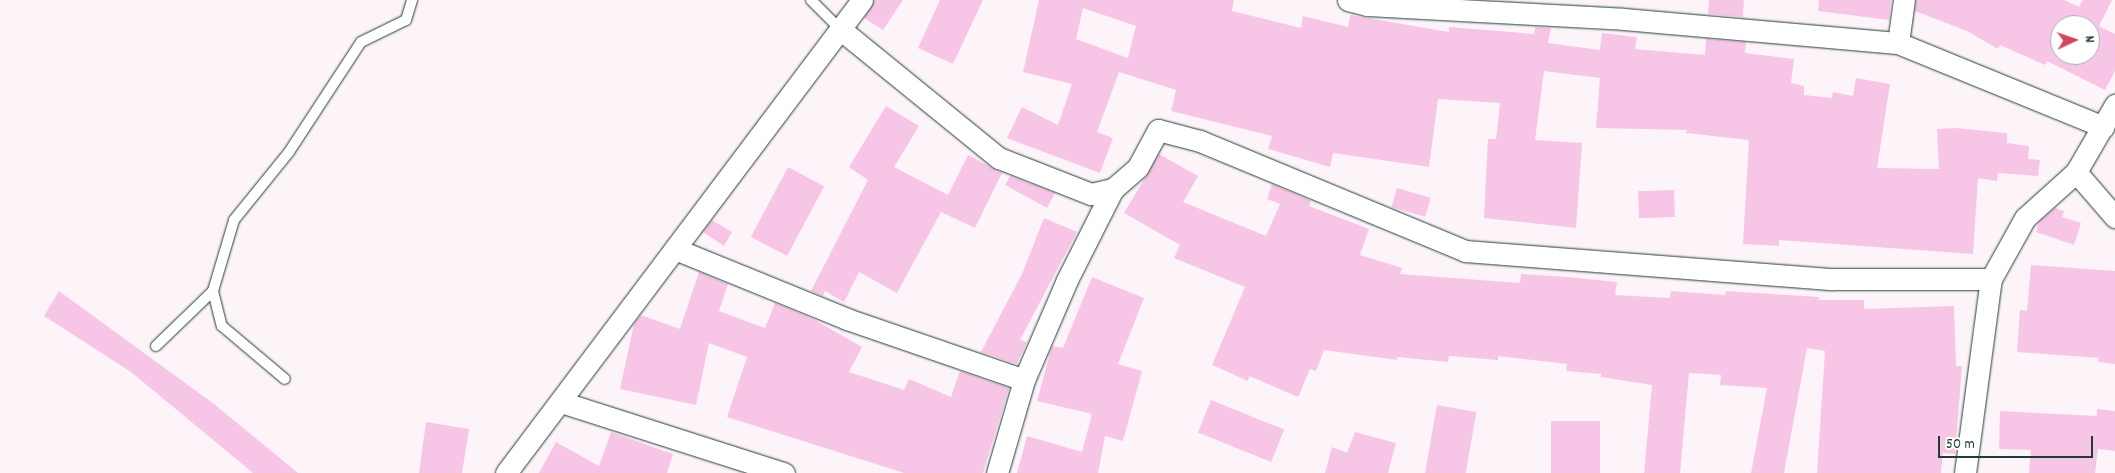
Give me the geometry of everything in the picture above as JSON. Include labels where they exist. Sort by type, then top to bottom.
[{"type":"street","points":[[506,473],[862,0]]},
{"type":"street","points":[[1898,43],[1904,0]]},
{"type":"street","points":[[1361,2],[1622,19],[1898,43],[2104,128]]},
{"type":"street","points":[[840,29],[999,158],[1091,194],[1113,189]]},
{"type":"street","points":[[1965,473],[1991,279],[2026,218],[2076,172],[2104,128],[2115,105]]},
{"type":"street","points":[[997,473],[1024,380],[1066,280],[1113,189],[1138,167],[1158,130],[1200,141],[1465,251],[1833,279],[1991,279]]},
{"type":"street","points":[[2076,172],[2115,217]]},
{"type":"street","points":[[675,249],[847,319],[1024,380]]},
{"type":"street","points":[[561,402],[784,473]]},
{"type":"lane","points":[[156,346],[213,291],[234,220],[290,152],[361,42],[406,20],[412,0]]},
{"type":"lane","points":[[815,2],[840,29]]},
{"type":"lane","points":[[213,291],[222,326],[285,379]]},
{"type":"building","points":[[875,0],[903,0],[883,30],[864,18]]},
{"type":"building","points":[[940,0],[983,0],[953,64],[918,48]]},
{"type":"building","points":[[1039,0],[1234,0],[1232,11],[1301,28],[1303,16],[1348,27],[1350,15],[1449,32],[1449,27],[1534,34],[1535,27],[1551,28],[1548,43],[1600,50],[1602,33],[1637,37],[1635,49],[1705,55],[1706,39],[1746,42],[1745,53],[1794,59],[1791,83],[1804,86],[1804,95],[1832,98],[1833,92],[1853,96],[1856,78],[1890,84],[1877,168],[1939,169],[1937,129],[1956,128],[2007,133],[2007,143],[2029,146],[2028,159],[2040,160],[2038,176],[1998,173],[1997,181],[1978,178],[1973,254],[1779,240],[1779,246],[1743,244],[1749,140],[1686,133],[1687,130],[1596,128],[1600,78],[1544,71],[1535,140],[1582,143],[1576,228],[1484,218],[1488,139],[1496,139],[1500,103],[1438,99],[1429,167],[1333,153],[1330,167],[1268,149],[1272,136],[1171,111],[1176,90],[1119,72],[1097,132],[1113,138],[1100,173],[1007,138],[1022,107],[1058,125],[1072,84],[1023,72]],"holes":[[[1083,8],[1136,26],[1128,58],[1076,39]]]},
{"type":"building","points":[[1709,0],[1744,0],[1743,17],[1708,14]]},
{"type":"building","points":[[1819,0],[1891,0],[1889,20],[1818,11]]},
{"type":"building","points":[[1916,0],[2064,0],[2079,7],[2083,0],[2112,0],[2100,24],[2100,15],[2050,15],[2050,62],[2047,61],[2045,65],[2000,45],[1998,49],[1967,31],[1915,11]]},
{"type":"building","points":[[2100,26],[2115,34],[2115,71],[2105,90],[2055,65],[2100,65]]},
{"type":"building","points":[[886,106],[919,126],[894,167],[948,195],[968,155],[1002,173],[975,228],[941,212],[897,293],[859,272],[844,302],[825,291],[823,296],[811,291],[868,180],[849,167]]},
{"type":"building","points":[[1159,154],[1198,176],[1183,202],[1266,236],[1280,204],[1267,199],[1272,184],[1311,201],[1309,206],[1369,229],[1360,255],[1402,268],[1400,274],[1520,283],[1521,274],[1568,277],[1617,282],[1615,295],[1670,298],[1671,291],[1725,295],[1726,291],[1819,297],[1819,300],[1864,300],[1864,309],[1954,306],[1956,366],[1962,366],[1955,454],[1943,453],[1941,473],[1817,473],[1825,351],[1807,348],[1784,473],[1751,473],[1767,388],[1720,385],[1721,375],[1689,373],[1680,473],[1644,473],[1652,385],[1601,377],[1601,374],[1566,371],[1567,364],[1498,356],[1498,360],[1449,356],[1448,362],[1397,357],[1397,360],[1324,350],[1316,371],[1310,369],[1298,397],[1249,376],[1248,381],[1212,365],[1245,287],[1174,258],[1180,245],[1124,213]]},
{"type":"building","points":[[788,167],[824,186],[787,256],[751,237]]},
{"type":"building","points":[[1010,176],[1055,193],[1047,208],[1005,185]]},
{"type":"building","points":[[1397,188],[1431,198],[1425,217],[1391,207]]},
{"type":"building","points":[[1674,190],[1675,217],[1639,218],[1638,191]]},
{"type":"building","points":[[2055,208],[2064,211],[2062,217],[2081,223],[2074,245],[2036,232],[2039,222]]},
{"type":"building","points":[[1044,218],[1077,232],[1020,340],[1027,342],[1017,364],[981,352],[1022,274]]},
{"type":"building","points":[[712,220],[732,232],[724,246],[703,232]]},
{"type":"building","points":[[2031,265],[2115,271],[2115,364],[2098,362],[2099,358],[2017,352],[2020,310],[2027,311]]},
{"type":"building","points":[[699,272],[728,284],[719,311],[765,328],[775,303],[813,319],[862,347],[849,372],[904,390],[909,379],[951,397],[960,371],[1009,388],[983,473],[904,473],[727,417],[747,357],[709,343],[696,405],[620,389],[634,324],[641,315],[680,329]]},
{"type":"building","points":[[1092,277],[1144,298],[1118,364],[1142,371],[1123,441],[1105,436],[1098,473],[1017,473],[1027,436],[1082,452],[1092,414],[1037,401],[1052,346],[1063,348]]},
{"type":"building","points":[[59,291],[214,404],[298,473],[253,473],[131,372],[44,316]]},
{"type":"building","points":[[1211,400],[1284,430],[1271,462],[1198,432]]},
{"type":"building","points":[[1437,405],[1476,412],[1466,473],[1425,473]]},
{"type":"building","points":[[2097,409],[2115,411],[2115,451],[2098,449],[2095,473],[2029,473],[2031,450],[1999,449],[2000,411],[2097,416]]},
{"type":"building","points":[[1551,421],[1600,421],[1600,473],[1551,473]]},
{"type":"building","points":[[426,422],[469,429],[462,473],[419,473]]},
{"type":"building","points":[[611,432],[673,454],[667,473],[539,473],[556,442],[599,466]]},
{"type":"building","points":[[1355,432],[1396,443],[1388,473],[1325,473],[1332,447],[1347,453]]}]
